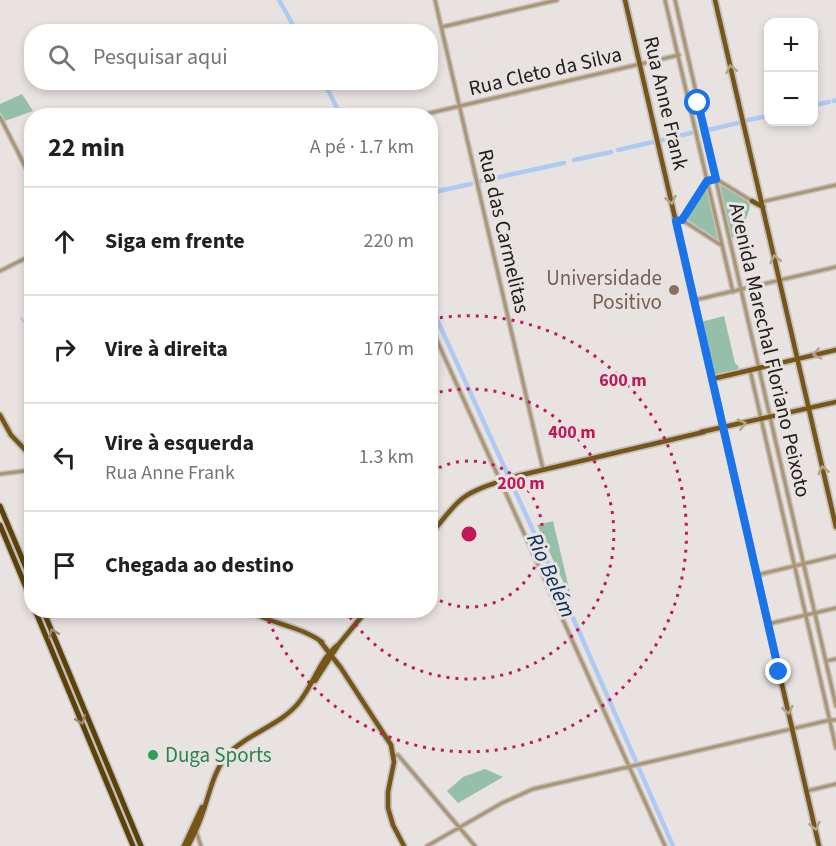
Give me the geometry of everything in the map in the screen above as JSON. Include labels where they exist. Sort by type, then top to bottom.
[{"type":"highway","points":[[0,506],[24,563]]},
{"type":"highway","points":[[0,525],[24,583]]},
{"type":"highway","points":[[14,559],[22,558]]},
{"type":"highway","points":[[38,618],[133,846]]},
{"type":"highway","points":[[46,618],[143,846]]},
{"type":"highway","points":[[58,666],[63,668],[65,664]]},
{"type":"main road","name":"Rua Anne Frank","points":[[625,0],[819,846]]},
{"type":"main road","points":[[715,0],[836,527]]},
{"type":"main road","points":[[752,201],[762,204]]},
{"type":"main road","points":[[712,379],[836,350]]},
{"type":"main road","points":[[438,526],[464,497],[515,477],[836,402]]},
{"type":"main road","points":[[0,415],[11,435],[24,449]]},
{"type":"main road","points":[[268,618],[320,641],[341,668],[388,739],[394,756],[388,808],[393,825],[404,846]]},
{"type":"main road","points":[[188,845],[219,768],[230,752],[287,714],[298,704],[331,654],[361,618]]},
{"type":"main road","points":[[188,845],[196,830],[206,800]]},
{"type":"street","name":"Rua das Carmelitas","points":[[435,0],[543,470]]},
{"type":"street","points":[[442,27],[557,0]]},
{"type":"street","name":"Avenida Marechal Floriano Peixoto","points":[[665,0],[709,181],[733,292]]},
{"type":"street","name":"Avenida Marechal Floriano Peixoto","points":[[675,0],[836,706]]},
{"type":"street","name":"Rua Cleto da Silva","points":[[438,111],[679,55]]},
{"type":"street","points":[[0,117],[24,164]]},
{"type":"street","points":[[682,220],[709,181],[716,179],[752,201]]},
{"type":"street","points":[[762,204],[836,184]]},
{"type":"street","points":[[676,221],[682,220],[722,246]]},
{"type":"street","points":[[0,271],[24,259]]},
{"type":"street","points":[[694,301],[836,267]]},
{"type":"street","points":[[438,343],[503,481],[665,846]]},
{"type":"street","name":"Avenida Marechal Floriano Peixoto","points":[[750,370],[836,748]]},
{"type":"street","points":[[0,474],[24,471]]},
{"type":"street","points":[[757,575],[836,556]]},
{"type":"street","points":[[768,624],[836,608]]},
{"type":"street","points":[[826,661],[836,659]]},
{"type":"street","points":[[427,846],[502,802],[533,789],[792,728],[836,720]]},
{"type":"street","points":[[394,756],[398,755],[475,846]]},
{"type":"street","points":[[807,791],[836,784]]},
{"type":"street","points":[[196,830],[201,845]]},
{"type":"street","points":[[188,845],[196,841],[201,845]]},
{"type":"green space","points":[[22,94],[31,108],[24,108],[24,114],[5,121],[0,112],[0,104]]},
{"type":"green space","points":[[718,183],[749,201],[747,216],[732,239]]},
{"type":"green space","points":[[706,185],[720,241],[688,220],[688,213]]},
{"type":"green space","points":[[724,316],[735,363],[739,367],[736,371],[715,376],[701,322]]},
{"type":"green space","points":[[553,521],[572,601],[537,525]]},
{"type":"green space","points":[[62,670],[66,670],[139,846],[135,846]]},
{"type":"green space","points":[[485,769],[503,777],[458,803],[447,791],[463,777]]},
{"type":"waterway","name":"Rio Belém","points":[[279,0],[292,24]]},
{"type":"waterway","name":"Rio Belém","points":[[328,90],[337,108]]},
{"type":"waterway","points":[[818,104],[829,102]]},
{"type":"waterway","points":[[748,120],[764,117]]},
{"type":"waterway","points":[[708,130],[738,123]]},
{"type":"waterway","points":[[662,140],[691,133]]},
{"type":"waterway","points":[[618,150],[653,142]]},
{"type":"waterway","points":[[574,160],[611,152]]},
{"type":"waterway","points":[[481,181],[564,163]]},
{"type":"waterway","points":[[438,191],[471,184]]},
{"type":"waterway","points":[[21,318],[24,322]]},
{"type":"waterway","name":"Rio Belém","points":[[438,322],[578,629],[673,846]]},
{"type":"place","name":"Universidade Positivo","points":[[674,290]]},
{"type":"place","name":"Duga Sports","points":[[153,755]]},
{"type":"route","points":[[698,103],[716,179],[707,181],[682,220],[676,221],[779,672]]}]
